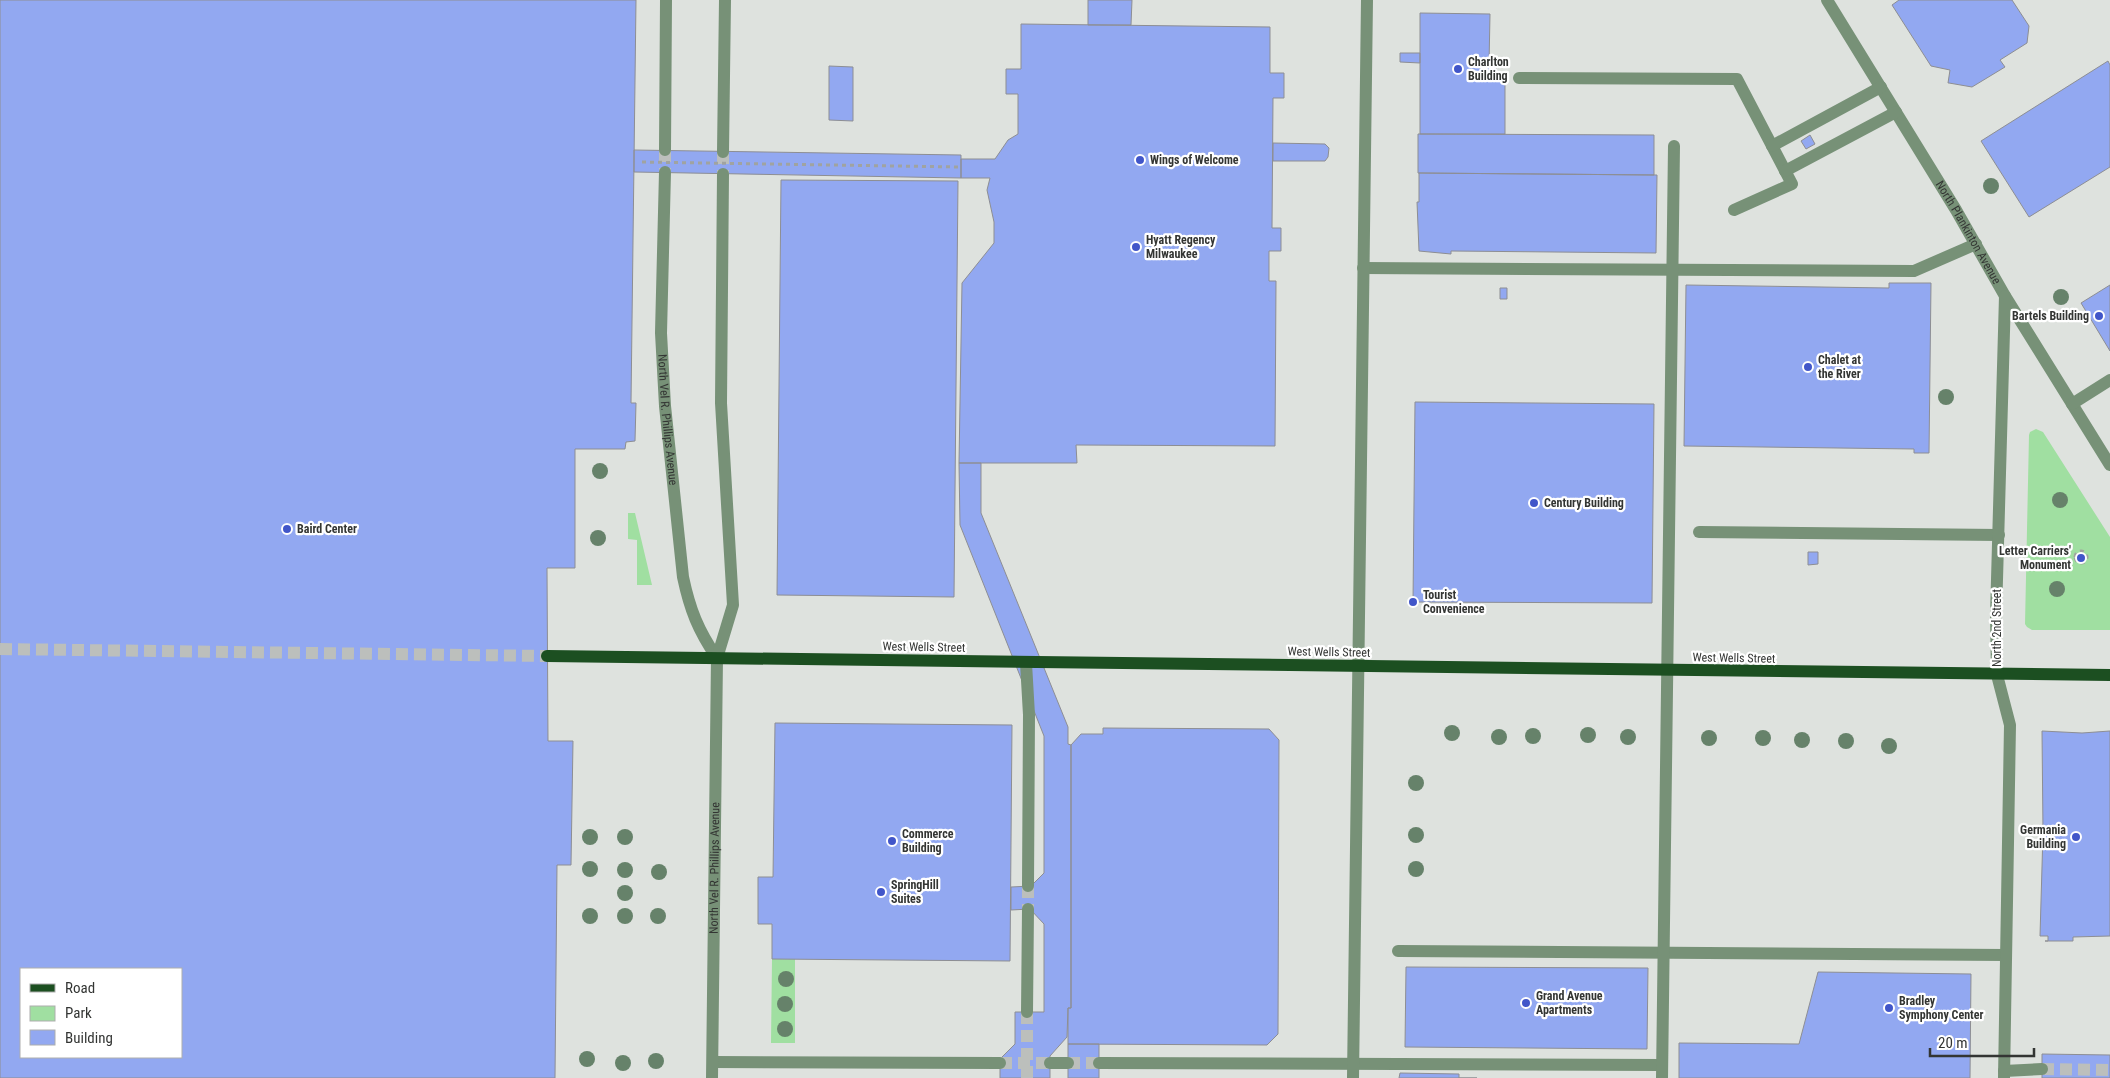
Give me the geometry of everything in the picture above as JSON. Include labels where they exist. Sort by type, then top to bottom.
[{"type":"main road","name":"West Wells Street","points":[[547,656],[2110,675]]},
{"type":"street","points":[[665,150],[666,0]]},
{"type":"street","points":[[723,152],[725,0]]},
{"type":"street","points":[[1353,1078],[1367,0]]},
{"type":"street","name":"North Plankinton Avenue","points":[[1827,0],[1976,244],[2005,296],[2110,465]]},
{"type":"street","points":[[1518,78],[1737,79],[1792,184],[1734,210]]},
{"type":"street","points":[[1772,146],[1881,87]]},
{"type":"street","points":[[1785,171],[1896,112]]},
{"type":"street","points":[[1662,1078],[1674,146]]},
{"type":"street","name":"North Vel R. Phillips Avenue","points":[[665,172],[661,333],[665,406],[683,577],[688,600],[700,633],[717,658]]},
{"type":"street","name":"North Vel R. Phillips Avenue","points":[[712,1078],[717,658],[733,605],[721,403],[723,174]]},
{"type":"street","points":[[1363,268],[1914,271],[1976,244]]},
{"type":"street","name":"North 2nd Street","points":[[2004,1075],[2010,724],[1997,675],[1996,615],[2005,296]]},
{"type":"street","points":[[2072,404],[2110,380]]},
{"type":"street","points":[[1699,532],[1999,535]]},
{"type":"street","points":[[1026,662],[1029,715],[1028,886]]},
{"type":"street","points":[[1027,1012],[1028,909]]},
{"type":"street","points":[[1398,951],[2006,955]]},
{"type":"street","points":[[712,1062],[1000,1063]]},
{"type":"street","points":[[1050,1063],[1068,1063]]},
{"type":"street","points":[[1099,1063],[1662,1064]]},
{"type":"street","points":[[2004,1075],[2042,1069]]},
{"type":"path","points":[[642,162],[961,167]]},
{"type":"path","points":[[2081,551],[2086,552],[2088,556],[2087,562],[2082,564],[2077,562],[2075,558],[2077,553],[2081,551]]},
{"type":"green space","points":[[2036,429],[2043,432],[2110,537],[2110,630],[2032,630],[2025,624],[2029,435],[2030,432]]},
{"type":"green space","points":[[628,513],[635,513],[652,585],[637,585],[637,540],[628,539]]},
{"type":"green space","points":[[772,959],[795,959],[795,1043],[771,1043]]},
{"type":"building","name":"Baird Center","points":[[0,0],[636,0],[631,403],[636,403],[635,441],[626,442],[625,449],[575,449],[575,568],[547,568],[548,741],[573,741],[571,865],[557,865],[555,1078],[0,1078]]},
{"type":"building","points":[[1088,0],[1132,0],[1131,25],[1088,25]]},
{"type":"building","points":[[1899,0],[2012,0],[2029,26],[2027,43],[2000,60],[2005,67],[1972,87],[1948,83],[1950,70],[1931,66],[1892,5]]},
{"type":"building","name":"Charlton Building","points":[[1420,13],[1490,14],[1489,65],[1496,65],[1496,74],[1505,74],[1505,134],[1420,134]]},
{"type":"building","name":"Hyatt Regency Milwaukee","points":[[1021,24],[1270,27],[1270,73],[1284,73],[1284,98],[1273,98],[1272,228],[1281,228],[1281,251],[1269,251],[1269,281],[1276,281],[1275,446],[1076,445],[1077,463],[959,463],[962,283],[994,243],[994,222],[987,190],[990,178],[961,178],[961,159],[995,159],[1008,140],[1018,134],[1018,94],[1006,94],[1006,69],[1021,69]]},
{"type":"building","points":[[1400,53],[1420,53],[1420,63],[1400,62]]},
{"type":"building","points":[[2108,61],[2110,65],[2110,167],[2029,217],[1981,141]]},
{"type":"building","points":[[829,66],[853,67],[853,121],[829,120]]},
{"type":"building","points":[[1418,134],[1654,135],[1654,175],[1418,173]]},
{"type":"building","points":[[1810,135],[1815,144],[1806,149],[1801,141]]},
{"type":"building","points":[[1273,143],[1325,144],[1329,148],[1328,157],[1325,161],[1273,161]]},
{"type":"building","points":[[634,150],[961,155],[961,178],[634,172]]},
{"type":"building","points":[[1419,173],[1657,175],[1656,253],[1451,251],[1451,254],[1419,251],[1417,202],[1419,202]]},
{"type":"building","points":[[781,180],[958,181],[954,597],[777,595]]},
{"type":"building","name":"Chalet at the River","points":[[1889,283],[1931,283],[1929,453],[1914,453],[1914,449],[1684,446],[1686,285],[1889,288]]},
{"type":"building","name":"Bartels Building","points":[[2110,285],[2110,351],[2081,303]]},
{"type":"building","points":[[1500,288],[1507,288],[1507,299],[1500,299]]},
{"type":"building","name":"Century Building","points":[[1415,402],[1654,404],[1652,603],[1413,602]]},
{"type":"building","points":[[959,463],[981,463],[981,513],[1068,727],[1068,744],[1071,745],[1071,1008],[1068,1008],[1067,1037],[1050,1056],[1050,1078],[1000,1078],[1000,1059],[1015,1044],[1015,1012],[1044,1012],[1044,924],[1030,909],[1011,910],[1011,887],[1031,886],[1044,873],[1044,736],[960,525]]},
{"type":"building","points":[[1808,552],[1818,552],[1818,564],[1808,565]]},
{"type":"building","name":"Commerce Building","points":[[775,723],[1012,725],[1010,961],[772,959],[772,924],[758,924],[758,877],[773,877]]},
{"type":"building","points":[[1103,728],[1269,729],[1279,740],[1278,1034],[1267,1045],[1068,1044],[1068,1008],[1071,1008],[1071,745],[1081,734],[1103,734]]},
{"type":"building","name":"Germania Building","points":[[2042,731],[2082,733],[2110,731],[2110,936],[2073,937],[2073,941],[2048,941],[2048,936],[2040,936],[2043,832]]},
{"type":"building","name":"Grand Avenue Apartments","points":[[1406,967],[1648,968],[1647,1049],[1405,1047]]},
{"type":"building","name":"Bradley Symphony Center","points":[[1818,972],[1971,974],[1970,1078],[1679,1078],[1679,1043],[1799,1044]]},
{"type":"building","points":[[1068,1044],[1099,1044],[1099,1078],[1068,1078]]},
{"type":"building","points":[[2042,1054],[2110,1055],[2110,1078],[2042,1078]]},
{"type":"building","points":[[1400,1073],[1459,1074],[1459,1078],[1399,1078]]},
{"type":"tunnel","points":[[665,150],[665,172]]},
{"type":"tunnel","points":[[723,152],[723,174]]},
{"type":"tunnel","points":[[0,649],[547,656]]},
{"type":"tunnel","points":[[1028,886],[1028,909]]},
{"type":"tunnel","points":[[1027,1012],[1027,1078]]},
{"type":"tunnel","points":[[1000,1063],[1050,1063]]},
{"type":"tunnel","points":[[1068,1063],[1099,1063]]},
{"type":"tunnel","points":[[2042,1069],[2110,1070]]},
{"type":"place","name":"Charlton Building","points":[[1458,69]]},
{"type":"place","name":"Wings of Welcome","points":[[1140,160]]},
{"type":"place","name":"Hyatt Regency Milwaukee","points":[[1136,247]]},
{"type":"place","name":"Bartels Building","points":[[2099,316]]},
{"type":"place","name":"Chalet at the River","points":[[1808,367]]},
{"type":"place","name":"Century Building","points":[[1534,503]]},
{"type":"place","name":"Baird Center","points":[[287,529]]},
{"type":"place","name":"Letter Carriers' Monument","points":[[2081,558]]},
{"type":"place","name":"Tourist Convenience","points":[[1413,602]]},
{"type":"place","name":"Germania Building","points":[[2076,837]]},
{"type":"place","name":"Commerce Building","points":[[892,841]]},
{"type":"place","name":"SpringHill Suites","points":[[881,892]]},
{"type":"place","name":"Grand Avenue Apartments","points":[[1526,1003]]},
{"type":"place","name":"Bradley Symphony Center","points":[[1889,1008]]}]
